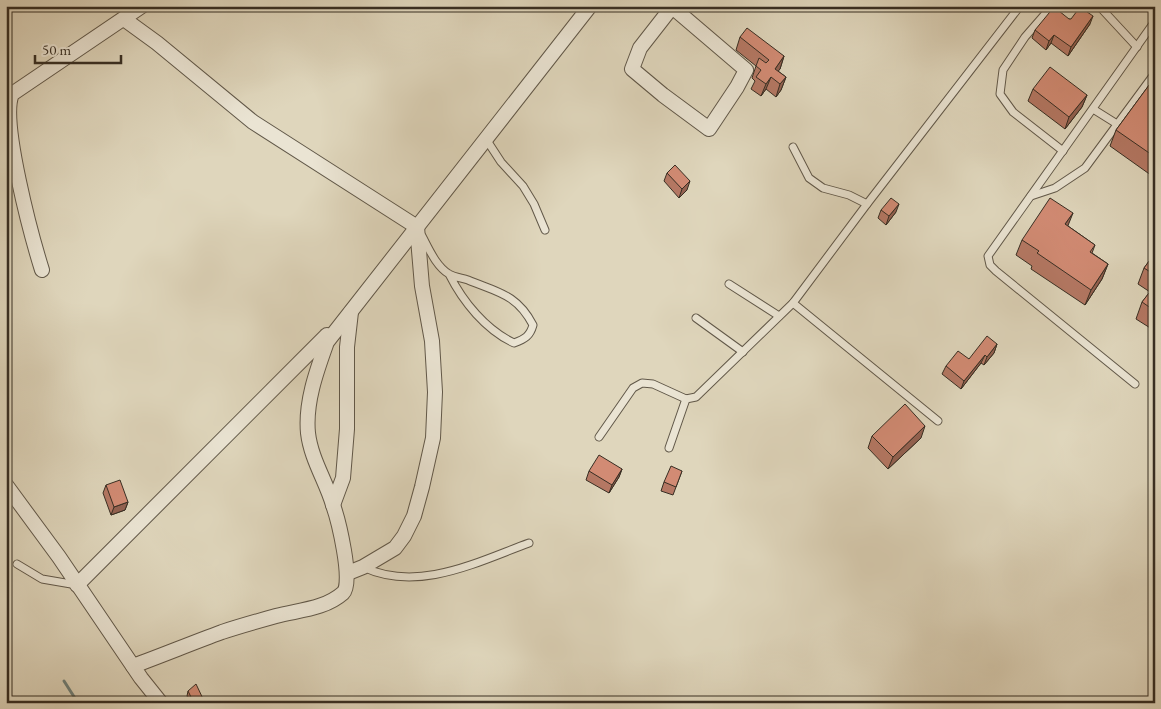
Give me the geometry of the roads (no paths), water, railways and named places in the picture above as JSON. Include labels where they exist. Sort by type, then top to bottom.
[{"type":"street","points":[[42,270],[19,195],[14,172],[8,127],[8,97],[142,6]]},
{"type":"street","points":[[133,666],[221,632],[330,602],[345,592],[348,587],[348,573],[333,505],[313,454],[308,433],[310,402],[316,372],[327,342],[590,6]]},
{"type":"street","points":[[672,6],[746,70],[709,129],[632,69],[640,48],[672,6]]},
{"type":"street","points":[[124,19],[157,43],[253,122],[416,228]]},
{"type":"street","points":[[348,573],[395,548],[404,536],[414,516],[433,438],[435,392],[432,341],[422,286],[416,228]]},
{"type":"street","points":[[333,505],[343,478],[348,429],[347,347],[351,312]]},
{"type":"street","points":[[77,585],[351,312]]},
{"type":"street","points":[[6,485],[59,557],[133,666],[162,703]]},
{"type":"lane","points":[[599,437],[633,388],[642,382],[653,384],[686,399],[696,397],[793,303],[1020,6]]},
{"type":"lane","points":[[1052,6],[1025,37],[1003,70],[1000,94],[1013,112],[1063,151]]},
{"type":"lane","points":[[1099,6],[1137,47]]},
{"type":"lane","points":[[1135,384],[990,265],[988,256],[1155,22]]},
{"type":"lane","points":[[1148,31],[1155,36]]},
{"type":"lane","points":[[1031,196],[1055,188],[1086,168],[1155,73]]},
{"type":"lane","points":[[1093,109],[1117,124]]},
{"type":"lane","points":[[486,139],[501,162],[523,186],[534,204],[545,230]]},
{"type":"lane","points":[[793,147],[809,178],[823,188],[849,195],[867,204]]},
{"type":"lane","points":[[416,228],[436,262],[449,274],[464,298],[486,324],[501,337],[514,343],[524,340],[530,334],[533,325],[528,315],[516,302],[504,294],[449,274]]},
{"type":"lane","points":[[729,284],[779,316]]},
{"type":"lane","points":[[793,303],[938,421]]},
{"type":"lane","points":[[696,318],[743,352]]},
{"type":"lane","points":[[669,448],[686,399]]},
{"type":"lane","points":[[362,567],[374,572],[400,577],[425,576],[455,571],[529,543]]},
{"type":"lane","points":[[17,564],[42,579],[77,585]]},
{"type":"waterway","points":[[64,681],[78,703]]}]
